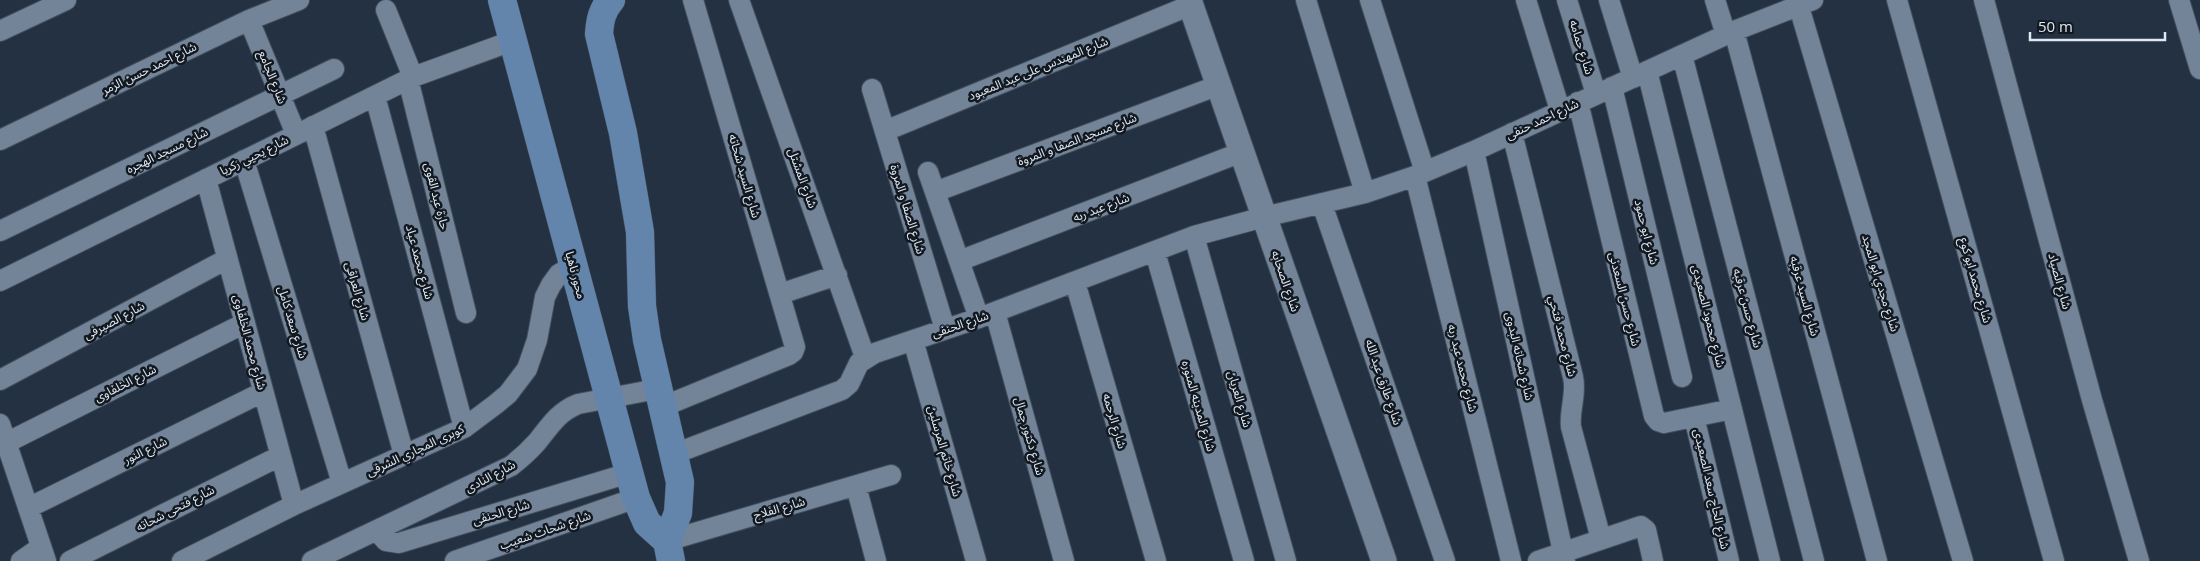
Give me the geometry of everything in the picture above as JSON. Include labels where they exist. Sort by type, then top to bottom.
[{"type":"main road","name":"محور ناهيا","points":[[502,0],[632,485],[640,511],[669,551]]},
{"type":"main road","points":[[611,0],[604,8],[599,34],[623,133],[635,202],[642,251],[644,323],[680,482],[678,512],[669,551]]},
{"type":"street","points":[[0,31],[66,0]]},
{"type":"street","name":"شارع احمد حسن الزمر","points":[[0,140],[249,20],[299,0]]},
{"type":"street","name":"شارع السيد شحاته","points":[[693,0],[780,294],[794,344],[793,352]]},
{"type":"street","name":"شارع المشتل","points":[[739,0],[865,357]]},
{"type":"street","points":[[1306,0],[1365,193]]},
{"type":"street","name":"شارع محمد عبد ربه","points":[[1370,0],[1420,174],[1511,561]]},
{"type":"street","name":"شارع حسن السعدنى","points":[[1526,0],[1569,106],[1654,416],[1658,421],[1664,423],[1732,409]]},
{"type":"street","name":"شارع حمامه","points":[[1567,0],[1604,91]]},
{"type":"street","name":"شارع محمود الصعيدى","points":[[1609,0],[1640,75],[1732,409],[1770,561]]},
{"type":"street","name":"شارع السيد عرقبه","points":[[1715,0],[1730,33],[1876,561]]},
{"type":"street","name":"شارع محمد ابو كوع","points":[[1897,0],[2054,561]]},
{"type":"street","name":"شارع الصياد","points":[[1984,0],[2089,390],[2139,561]]},
{"type":"street","points":[[2179,0],[2200,69]]},
{"type":"street","name":"شارع احمد حنفى","points":[[1264,217],[1365,193],[1420,174],[1730,33],[1803,2]]},
{"type":"street","name":"شارع مجدي ابو المجد","points":[[1803,2],[1964,561]]},
{"type":"street","name":"شارع الصحابه","points":[[1190,3],[1384,561]]},
{"type":"street","name":"شارع المهندس على عبد المعبود","points":[[885,131],[1190,3]]},
{"type":"street","name":"حارة عبد القوى","points":[[386,10],[410,78],[466,313]]},
{"type":"street","name":"شارع الجامع","points":[[249,20],[280,95],[304,130]]},
{"type":"street","name":"شارع يحيي زكريا","points":[[0,280],[410,78],[512,41]]},
{"type":"street","name":"شارع حسن عرقبه","points":[[1682,55],[1814,561]]},
{"type":"street","name":"شارع مسجد الهجره","points":[[0,231],[334,69]]},
{"type":"street","name":"شارع مسجد الصفا و المروة","points":[[935,192],[1219,86]]},
{"type":"street","name":"شارع الصفا و المروة","points":[[872,89],[945,329]]},
{"type":"street","name":"شارع ابو حمود","points":[[1604,91],[1682,377]]},
{"type":"street","name":"شارع محمد عياد","points":[[375,96],[464,428]]},
{"type":"street","name":"شارع العراقى","points":[[304,130],[404,455]]},
{"type":"street","name":"شارع محمد فتحي","points":[[1512,133],[1573,377],[1575,390],[1571,411],[1571,427],[1601,539]]},
{"type":"street","name":"شارع شحاته البدوى","points":[[1474,151],[1564,557]]},
{"type":"street","name":"شارع عبد ربه","points":[[959,261],[1242,152]]},
{"type":"street","name":"شارع سعد كامل","points":[[244,160],[342,483]]},
{"type":"street","name":"شارع دكتور جمال","points":[[928,172],[959,261],[987,315],[1064,561]]},
{"type":"street","name":"شارع محمد الخلفاوى","points":[[206,179],[294,505]]},
{"type":"street","name":"شارع طارق عبد الله","points":[[1322,204],[1445,561]]},
{"type":"street","name":"شارع الحنفى","points":[[865,357],[987,315],[1194,236],[1264,217]]},
{"type":"street","name":"شارع العريان","points":[[1194,236],[1286,561]]},
{"type":"street","name":"شارع المدينه المنوره","points":[[1155,252],[1244,561]]},
{"type":"street","name":"شارع الصيرفى","points":[[0,380],[228,259]]},
{"type":"street","name":"كوبرى المجاري الشرقى","points":[[182,561],[294,505],[464,428],[508,394],[518,383],[533,355],[545,297],[559,274],[573,266]]},
{"type":"street","points":[[780,294],[837,275]]},
{"type":"street","name":"شارع الرحمه","points":[[1075,282],[1156,561]]},
{"type":"street","name":"شارع الخلفاوى","points":[[4,445],[245,323]]},
{"type":"street","name":"شارع خاتم المرسلين","points":[[912,340],[976,561]]},
{"type":"street","name":"شارع النادى","points":[[312,561],[511,466],[524,456],[557,416],[578,404],[609,398],[660,398],[793,352]]},
{"type":"street","points":[[674,454],[842,390],[849,384],[859,362],[865,357]]},
{"type":"street","name":"شارع النور","points":[[28,508],[263,392]]},
{"type":"street","name":"شارع الحاج سعد الصعيدى","points":[[1694,417],[1729,561]]},
{"type":"street","points":[[4,445],[44,554],[21,561]]},
{"type":"street","name":"شارع فتحى شحاته","points":[[70,561],[280,456]]},
{"type":"street","name":"شارع الفلاح","points":[[669,551],[891,475]]},
{"type":"street","name":"شارع الحنفى","points":[[377,531],[380,536],[392,543],[406,542],[632,485]]},
{"type":"street","name":"شارع شحات شعيب","points":[[455,561],[632,485]]},
{"type":"street","points":[[856,486],[876,561]]},
{"type":"street","points":[[1538,561],[1564,557],[1601,539],[1643,527],[1646,530],[1653,561]]}]
